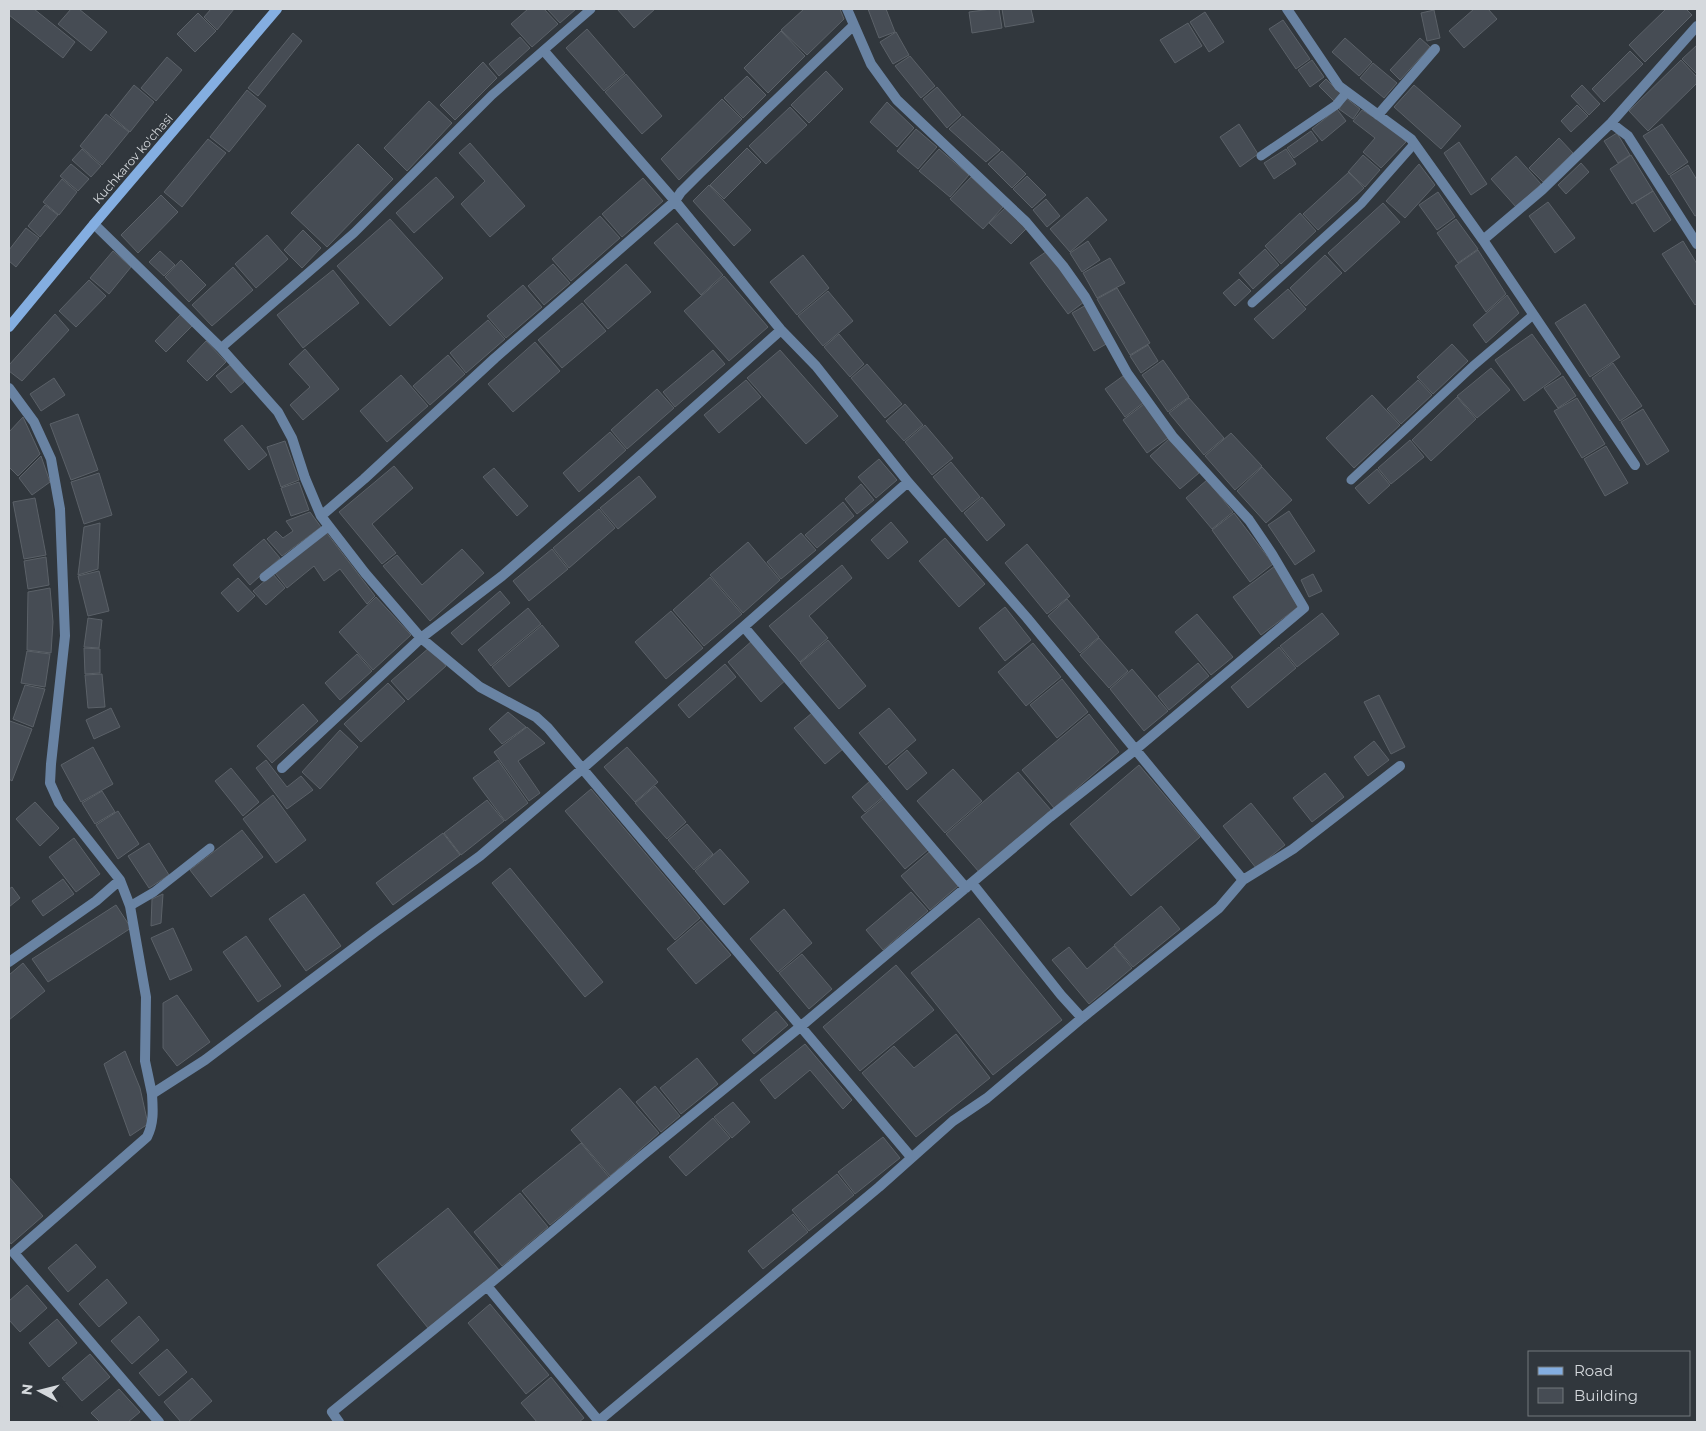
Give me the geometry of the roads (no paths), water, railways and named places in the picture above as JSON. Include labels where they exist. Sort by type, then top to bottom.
[{"type":"main road","name":"Kuchkarov ko'chasi","points":[[9,326],[277,9]]},
{"type":"street","points":[[339,1422],[330,1417],[1050,817],[1135,750],[1302,610],[1303,606],[1249,520],[1173,437],[1127,373],[1084,297],[1063,266],[1026,222],[897,100],[870,64],[848,9]]},
{"type":"street","points":[[1287,9],[1338,86],[1411,139],[1483,240],[1635,465]]},
{"type":"street","points":[[321,516],[364,479],[495,358],[675,201],[681,192],[700,173],[854,25]]},
{"type":"street","points":[[1483,240],[1542,190],[1611,123],[1697,26]]},
{"type":"street","points":[[1378,115],[1435,49]]},
{"type":"street","points":[[544,51],[675,201],[781,330],[816,366],[908,482],[1027,618],[1243,880]]},
{"type":"street","points":[[1611,123],[1628,136],[1697,244]]},
{"type":"street","points":[[94,224],[221,348],[278,412],[292,438],[305,478],[321,516],[365,573],[421,638],[480,687],[536,717],[548,728],[911,1157]]},
{"type":"street","points":[[282,768],[421,638],[502,576],[781,330]]},
{"type":"street","points":[[9,388],[34,422],[50,459],[60,509],[66,636],[50,783],[59,803],[120,880],[130,906],[146,997],[145,1061],[154,1114],[152,1127],[147,1137],[11,1256],[160,1422]]},
{"type":"street","points":[[152,1094],[205,1060],[375,932],[480,856],[582,769],[908,482]]},
{"type":"street","points":[[744,627],[1082,1018]]},
{"type":"street","points":[[488,1286],[596,1420],[598,1420],[879,1187],[953,1120],[988,1098],[1082,1018],[1219,908],[1243,880],[1293,849],[1400,766]]},
{"type":"street","points":[[9,962],[96,901],[120,880]]},
{"type":"lane","points":[[221,348],[354,233],[492,94],[591,9]]},
{"type":"lane","points":[[1261,156],[1336,105],[1348,92]]},
{"type":"lane","points":[[1252,303],[1361,204],[1414,144]]},
{"type":"lane","points":[[1351,480],[1473,366],[1533,315]]},
{"type":"lane","points":[[264,577],[328,527]]},
{"type":"lane","points":[[130,906],[154,892],[210,848]]}]
